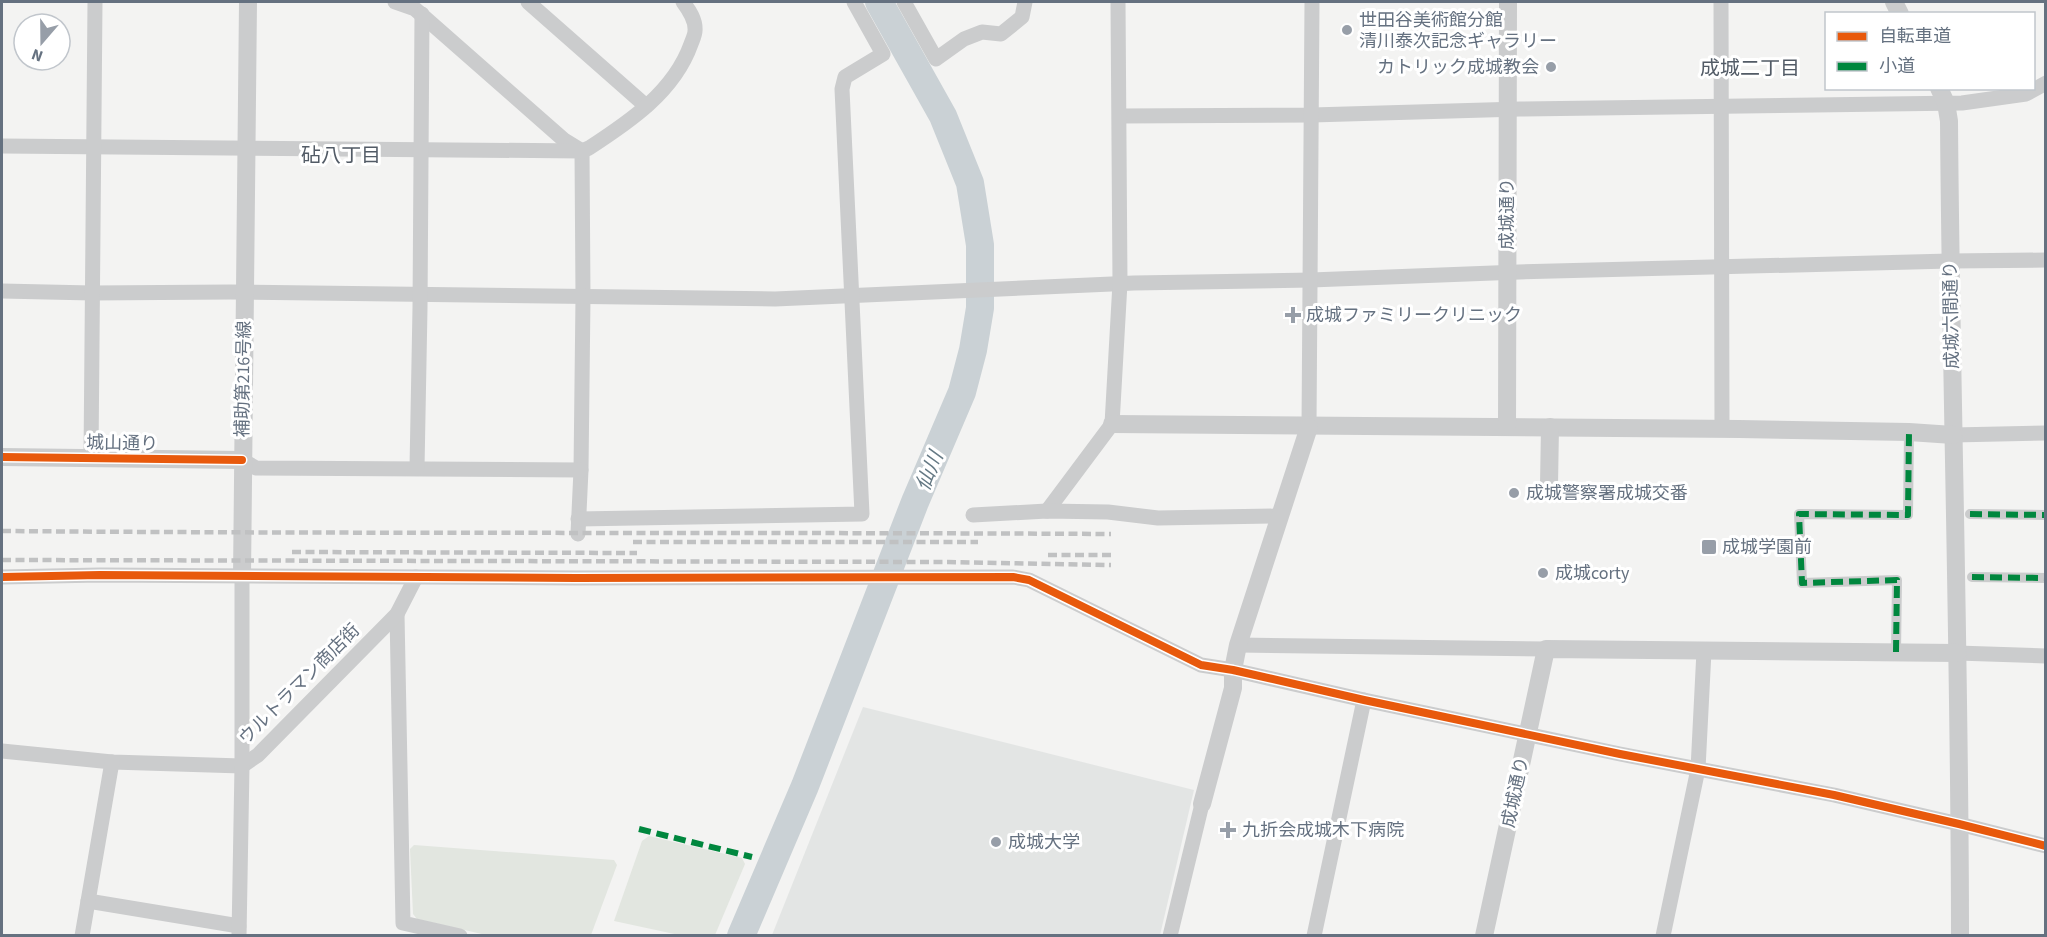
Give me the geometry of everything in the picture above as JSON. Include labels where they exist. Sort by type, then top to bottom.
[{"type":"street","points":[[91,457],[95,2]]},
{"type":"street","name":"補助第216号線","points":[[239,931],[248,2]]},
{"type":"street","points":[[395,2],[422,14],[564,140],[582,151]]},
{"type":"street","points":[[528,2],[646,106]]},
{"type":"street","points":[[2,146],[582,151],[601,140],[646,106],[664,90],[678,71],[695,32],[692,14],[684,2]]},
{"type":"street","points":[[582,151],[583,297],[578,526],[862,514],[842,89],[845,77],[883,54],[854,2]]},
{"type":"street","points":[[904,2],[936,59],[964,39],[982,32],[1001,34],[1022,17],[1025,2]]},
{"type":"street","points":[[1047,511],[1112,424],[1120,283],[1118,2]]},
{"type":"street","points":[[1170,936],[1233,688],[1233,670],[1238,645],[1309,427],[1312,2]]},
{"type":"street","name":"成城通り","points":[[1507,427],[1508,2]]},
{"type":"street","points":[[1721,2],[1722,429]]},
{"type":"street","points":[[417,468],[422,14]]},
{"type":"street","points":[[1120,116],[1312,116],[1723,105],[2026,94],[2033,90]]},
{"type":"street","name":"成城六間通り","points":[[1943,96],[1949,121],[1953,435],[1957,550],[1960,936]]},
{"type":"street","points":[[2,291],[775,299],[1120,283],[2046,260]]},
{"type":"street","points":[[1112,424],[1722,429],[1909,432],[1953,435],[2046,433]]},
{"type":"street","points":[[1549,484],[1550,427]]},
{"type":"street","points":[[1896,652],[1897,580],[1802,583],[1799,514],[1908,515],[1909,432]]},
{"type":"street","name":"城山通り","points":[[2,457],[242,460]]},
{"type":"street","points":[[242,460],[256,468],[581,470]]},
{"type":"street","points":[[973,515],[1047,511],[1108,512],[1158,518],[1279,516]]},
{"type":"street","points":[[1970,514],[2046,515]]},
{"type":"street","points":[[2,577],[1013,577],[1029,580],[1201,665],[1698,769],[1834,795],[2046,846]]},
{"type":"street","name":"ウルトラマン商店街","points":[[2,751],[112,762],[242,766],[258,755],[397,614],[416,577]]},
{"type":"street","points":[[1972,577],[2046,578]]},
{"type":"street","points":[[397,614],[403,923],[460,936]]},
{"type":"street","points":[[1238,645],[1896,652],[2046,656]]},
{"type":"street","name":"成城通り","points":[[1484,936],[1546,649]]},
{"type":"street","points":[[1663,936],[1698,769],[1704,651]]},
{"type":"street","points":[[1314,936],[1364,700]]},
{"type":"street","points":[[82,936],[112,762]]},
{"type":"street","points":[[88,901],[239,931]]},
{"type":"shaded area","name":"成城大学","points":[[863,707],[1194,790],[1160,935],[772,935]]},
{"type":"shaded area","points":[[649,836],[742,858],[745,864],[715,935],[679,935],[614,921],[642,841]]},
{"type":"shaded area","points":[[414,845],[614,860],[617,865],[591,935],[486,935],[417,919],[413,914],[410,849]]},
{"type":"waterway","name":"仙川","points":[[741,936],[805,786],[915,502],[962,392],[973,350],[980,308],[980,245],[970,183],[943,116],[879,2]]},
{"type":"railway","points":[[2,531],[1111,534]]},
{"type":"railway","points":[[633,542],[978,542]]},
{"type":"railway","points":[[292,552],[637,553]]},
{"type":"railway","points":[[1048,555],[1111,555]]},
{"type":"railway","points":[[2,560],[948,562],[1111,565]]},
{"type":"marked path","points":[[1896,652],[1897,580],[1802,583],[1799,514],[1908,515],[1909,432]]},
{"type":"marked path","points":[[1970,514],[2046,515]]},
{"type":"marked path","points":[[1972,577],[2046,578]]},
{"type":"marked path","points":[[639,829],[752,857]]},
{"type":"cycle path","points":[[2,457],[242,460]]},
{"type":"cycle path","points":[[2,577],[100,575],[576,578],[1013,577],[1029,580],[1201,665],[1620,754],[1834,795],[2046,846]]},
{"type":"place","name":"世田谷美術館分館 清川泰次記念ギャラリー","points":[[1347,30]]},
{"type":"place","name":"カトリック成城教会","points":[[1551,67]]},
{"type":"place","name":"成城ファミリークリニック","points":[[1293,315]]},
{"type":"place","name":"成城警察署成城交番","points":[[1514,493]]},
{"type":"place","name":"成城学園前","points":[[1709,547]]},
{"type":"place","name":"成城corty","points":[[1543,573]]},
{"type":"place","name":"九折会成城木下病院","points":[[1228,830]]},
{"type":"place","name":"成城大学","points":[[996,842]]},
{"type":"district","name":"成城二丁目","points":[[1750,68]]},
{"type":"district","name":"砧八丁目","points":[[341,155]]}]
